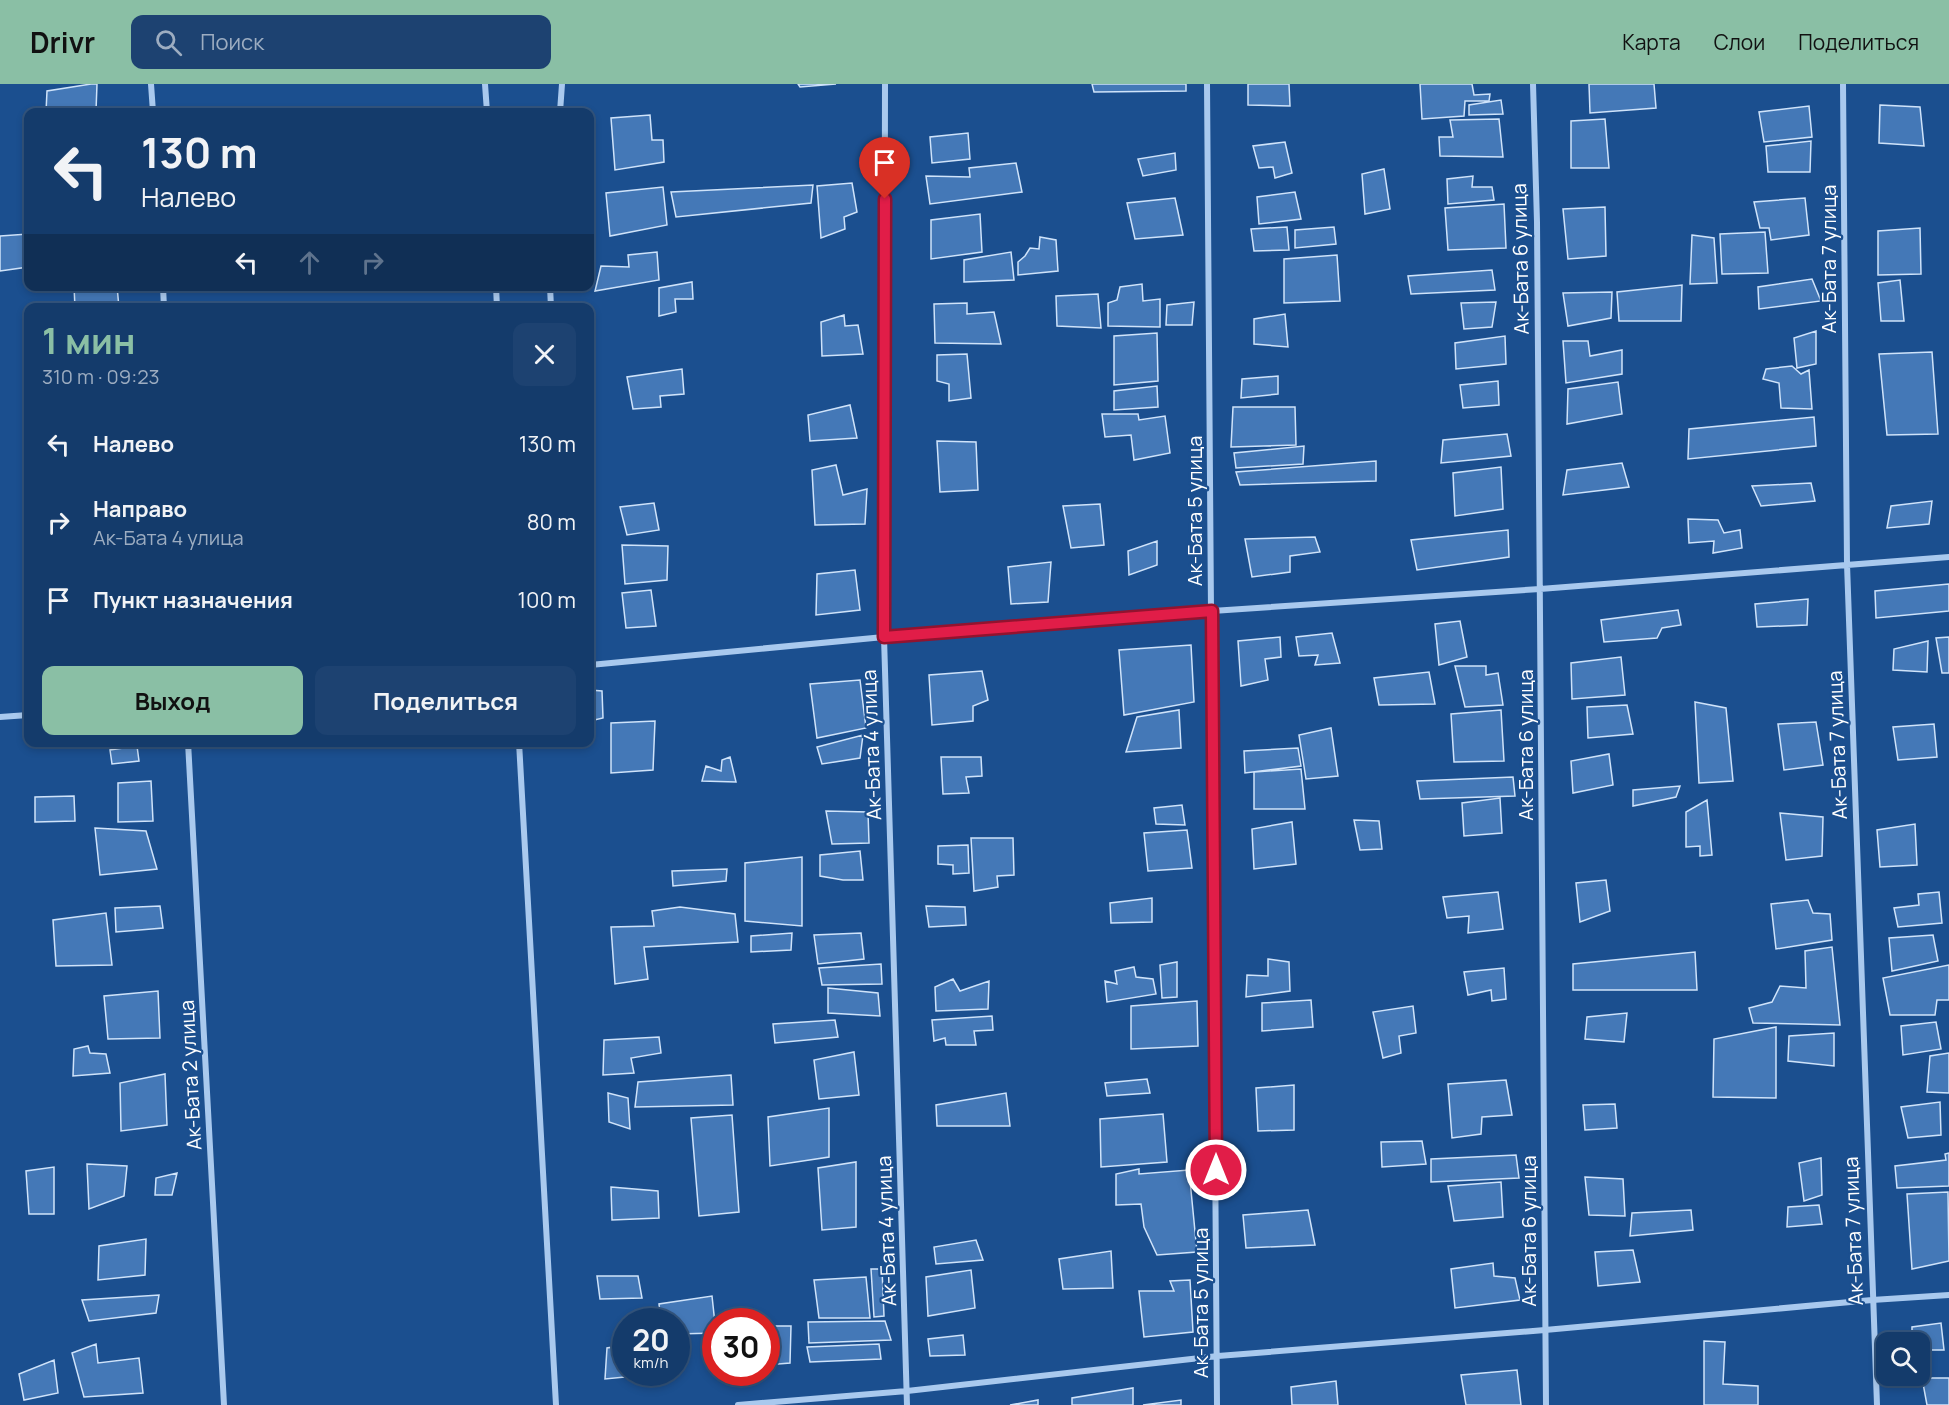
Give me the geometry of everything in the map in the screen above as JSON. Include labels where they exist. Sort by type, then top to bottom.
[{"type":"street","points":[[152,84],[153,108]]},
{"type":"street","points":[[485,84],[487,108]]},
{"type":"street","points":[[560,108],[562,84]]},
{"type":"street","name":"Ак-Бата 4 улица","points":[[885,84],[884,637],[907,1405]]},
{"type":"street","name":"Ак-Бата 5 улица","points":[[1207,84],[1217,1405]]},
{"type":"street","name":"Ак-Бата 6 улица","points":[[1533,84],[1537,222],[1546,1405]]},
{"type":"street","name":"Ак-Бата 7 улица","points":[[1843,84],[1847,564],[1877,1405]]},
{"type":"street","points":[[594,665],[884,637],[1949,557]]},
{"type":"street","points":[[0,717],[24,715]]},
{"type":"street","name":"Ак-Бата 2 улица","points":[[188,747],[225,1405]]},
{"type":"street","points":[[519,747],[556,1405]]},
{"type":"street","points":[[738,1405],[907,1391],[1218,1356],[1949,1295]]},
{"type":"building","points":[[97,84],[96,108],[46,108],[47,91]]},
{"type":"building","points":[[798,84],[836,84],[800,87]]},
{"type":"building","points":[[1092,84],[1186,84],[1186,91],[1094,92]]},
{"type":"building","points":[[1248,84],[1289,84],[1290,106],[1248,105]]},
{"type":"building","points":[[1420,84],[1472,84],[1474,95],[1490,94],[1489,101],[1465,101],[1464,116],[1422,119]]},
{"type":"building","points":[[1589,84],[1654,84],[1656,108],[1590,113]]},
{"type":"building","points":[[1501,100],[1503,114],[1469,115],[1469,105]]},
{"type":"building","points":[[1880,105],[1920,107],[1924,146],[1879,143]]},
{"type":"building","points":[[1809,106],[1812,137],[1764,142],[1759,112]]},
{"type":"building","points":[[650,115],[652,140],[663,140],[664,162],[615,170],[611,118]]},
{"type":"building","points":[[1499,119],[1503,157],[1440,156],[1439,137],[1453,137],[1450,120]]},
{"type":"building","points":[[1605,119],[1609,168],[1571,168],[1571,121]]},
{"type":"building","points":[[968,133],[970,159],[932,163],[930,137]]},
{"type":"building","points":[[1811,141],[1810,172],[1768,172],[1766,146]]},
{"type":"building","points":[[1285,142],[1292,173],[1275,178],[1273,167],[1259,168],[1253,146]]},
{"type":"building","points":[[1175,153],[1176,170],[1143,176],[1138,159]]},
{"type":"building","points":[[1016,163],[1022,192],[930,204],[926,176],[970,177],[969,168]]},
{"type":"building","points":[[1384,169],[1390,209],[1365,214],[1362,174]]},
{"type":"building","points":[[1473,176],[1472,187],[1492,187],[1494,200],[1448,204],[1447,179]]},
{"type":"building","points":[[852,183],[857,212],[844,217],[845,229],[821,238],[817,186]]},
{"type":"building","points":[[813,185],[811,203],[676,217],[671,192]]},
{"type":"building","points":[[663,187],[667,225],[610,236],[606,193]]},
{"type":"building","points":[[1295,192],[1301,219],[1259,224],[1257,197]]},
{"type":"building","points":[[1175,198],[1183,235],[1135,239],[1127,203]]},
{"type":"building","points":[[1805,198],[1809,235],[1771,240],[1769,228],[1760,228],[1754,202]]},
{"type":"building","points":[[1504,204],[1506,248],[1448,250],[1445,208]]},
{"type":"building","points":[[1605,207],[1606,256],[1568,259],[1563,209]]},
{"type":"building","points":[[980,214],[982,252],[931,259],[931,220]]},
{"type":"building","points":[[1287,227],[1289,250],[1254,251],[1251,229]]},
{"type":"building","points":[[1334,227],[1336,244],[1295,248],[1295,230]]},
{"type":"building","points":[[1920,228],[1921,274],[1878,275],[1878,231]]},
{"type":"building","points":[[1765,232],[1768,273],[1722,274],[1720,234]]},
{"type":"building","points":[[24,234],[24,268],[0,271],[0,236]]},
{"type":"building","points":[[1692,235],[1714,238],[1717,283],[1690,284]]},
{"type":"building","points":[[1040,237],[1056,240],[1058,271],[1018,275],[1018,262],[1030,248],[1039,249]]},
{"type":"building","points":[[657,252],[659,280],[595,291],[601,266],[629,267],[628,255]]},
{"type":"building","points":[[1011,252],[1014,280],[964,282],[964,260]]},
{"type":"building","points":[[1337,255],[1340,301],[1284,303],[1284,259]]},
{"type":"building","points":[[1492,270],[1495,290],[1411,294],[1408,276]]},
{"type":"building","points":[[1812,279],[1821,301],[1759,309],[1758,287]]},
{"type":"building","points":[[1900,280],[1904,321],[1881,321],[1878,283]]},
{"type":"building","points":[[692,282],[693,299],[675,299],[676,312],[659,316],[659,288]]},
{"type":"building","points":[[1142,284],[1143,301],[1160,299],[1160,327],[1108,326],[1108,303],[1117,300],[1120,287]]},
{"type":"building","points":[[1682,285],[1681,321],[1619,321],[1617,292]]},
{"type":"building","points":[[74,291],[117,291],[119,303],[75,303]]},
{"type":"building","points":[[1612,292],[1611,318],[1568,326],[1563,293]]},
{"type":"building","points":[[1098,294],[1101,328],[1057,326],[1056,296]]},
{"type":"building","points":[[1194,302],[1192,325],[1166,325],[1167,305]]},
{"type":"building","points":[[1496,302],[1492,327],[1464,329],[1461,303]]},
{"type":"building","points":[[967,303],[967,314],[994,312],[1001,344],[935,343],[934,304]]},
{"type":"building","points":[[1285,314],[1288,347],[1254,344],[1254,319]]},
{"type":"building","points":[[844,315],[845,326],[858,325],[863,354],[822,356],[821,322]]},
{"type":"building","points":[[1816,331],[1816,364],[1797,368],[1794,338]]},
{"type":"building","points":[[1157,333],[1158,381],[1114,385],[1114,336]]},
{"type":"building","points":[[1505,336],[1506,364],[1456,369],[1455,343]]},
{"type":"building","points":[[1563,341],[1588,341],[1590,356],[1622,350],[1622,374],[1566,383]]},
{"type":"building","points":[[1932,352],[1938,434],[1887,435],[1879,354]]},
{"type":"building","points":[[967,354],[971,398],[949,401],[949,384],[937,381],[937,355]]},
{"type":"building","points":[[1792,366],[1801,374],[1809,370],[1812,409],[1781,408],[1779,383],[1763,379],[1766,369]]},
{"type":"building","points":[[682,369],[684,394],[660,396],[661,407],[633,409],[627,377]]},
{"type":"building","points":[[1278,376],[1278,394],[1241,398],[1242,379]]},
{"type":"building","points":[[1498,381],[1499,405],[1463,408],[1460,385]]},
{"type":"building","points":[[1618,382],[1622,414],[1567,424],[1568,389]]},
{"type":"building","points":[[1157,386],[1158,407],[1114,410],[1114,391]]},
{"type":"building","points":[[850,405],[857,438],[810,441],[808,415]]},
{"type":"building","points":[[1233,407],[1295,407],[1296,445],[1231,447]]},
{"type":"building","points":[[1102,414],[1138,414],[1139,420],[1165,416],[1170,453],[1134,460],[1131,435],[1105,437]]},
{"type":"building","points":[[1814,417],[1816,446],[1688,459],[1689,429]]},
{"type":"building","points":[[1507,434],[1511,456],[1441,463],[1443,440]]},
{"type":"building","points":[[937,441],[976,442],[978,490],[940,492]]},
{"type":"building","points":[[1304,446],[1303,464],[1236,468],[1234,453]]},
{"type":"building","points":[[1376,461],[1376,481],[1240,485],[1236,472]]},
{"type":"building","points":[[1622,463],[1629,487],[1563,495],[1567,470]]},
{"type":"building","points":[[836,465],[843,495],[867,489],[865,524],[815,525],[812,470]]},
{"type":"building","points":[[1501,467],[1503,509],[1455,516],[1453,473]]},
{"type":"building","points":[[1811,483],[1815,501],[1761,506],[1752,486]]},
{"type":"building","points":[[1932,501],[1929,524],[1887,528],[1891,506]]},
{"type":"building","points":[[654,503],[659,530],[627,535],[620,507]]},
{"type":"building","points":[[1100,504],[1104,545],[1071,548],[1063,506]]},
{"type":"building","points":[[1688,519],[1718,520],[1724,533],[1740,530],[1742,548],[1713,553],[1714,541],[1689,543]]},
{"type":"building","points":[[1508,530],[1509,557],[1417,570],[1411,540]]},
{"type":"building","points":[[1315,537],[1320,552],[1290,556],[1290,572],[1252,577],[1245,539]]},
{"type":"building","points":[[1157,541],[1157,565],[1129,575],[1128,551]]},
{"type":"building","points":[[622,545],[668,546],[667,580],[625,584]]},
{"type":"building","points":[[1051,562],[1048,602],[1011,604],[1008,567]]},
{"type":"building","points":[[855,570],[860,610],[816,615],[817,574]]},
{"type":"building","points":[[1949,584],[1949,611],[1876,618],[1875,591]]},
{"type":"building","points":[[651,590],[656,626],[626,628],[622,593]]},
{"type":"building","points":[[1808,599],[1807,625],[1757,627],[1755,604]]},
{"type":"building","points":[[1678,610],[1681,625],[1662,628],[1657,638],[1604,642],[1601,620]]},
{"type":"building","points":[[1460,621],[1467,657],[1439,665],[1435,624]]},
{"type":"building","points":[[1332,633],[1340,663],[1315,665],[1318,655],[1299,656],[1296,637]]},
{"type":"building","points":[[1280,637],[1281,657],[1265,659],[1268,680],[1241,686],[1238,641]]},
{"type":"building","points":[[1949,637],[1949,673],[1942,673],[1936,638]]},
{"type":"building","points":[[1928,641],[1927,672],[1893,670],[1894,649]]},
{"type":"building","points":[[1191,645],[1194,702],[1124,715],[1119,650]]},
{"type":"building","points":[[1621,657],[1625,695],[1572,699],[1571,663]]},
{"type":"building","points":[[1455,666],[1486,666],[1486,675],[1498,673],[1503,705],[1465,707]]},
{"type":"building","points":[[982,671],[988,700],[973,706],[973,721],[932,725],[929,675]]},
{"type":"building","points":[[1429,672],[1435,704],[1379,705],[1374,678]]},
{"type":"building","points":[[860,680],[866,728],[817,738],[810,684]]},
{"type":"building","points":[[594,690],[602,691],[603,718],[594,720]]},
{"type":"building","points":[[1695,702],[1726,708],[1733,781],[1699,783]]},
{"type":"building","points":[[1627,705],[1633,734],[1588,738],[1587,707]]},
{"type":"building","points":[[1179,710],[1181,748],[1126,752],[1137,717]]},
{"type":"building","points":[[1501,710],[1504,761],[1454,762],[1451,714]]},
{"type":"building","points":[[655,721],[653,770],[611,773],[611,723]]},
{"type":"building","points":[[1816,722],[1823,765],[1784,770],[1778,724]]},
{"type":"building","points":[[1934,724],[1937,757],[1898,760],[1893,727]]},
{"type":"building","points":[[1331,728],[1338,776],[1306,779],[1299,735]]},
{"type":"building","points":[[863,735],[860,758],[822,764],[817,747]]},
{"type":"building","points":[[137,747],[139,761],[112,764],[110,750]]},
{"type":"building","points":[[1298,748],[1301,766],[1245,773],[1244,751]]},
{"type":"building","points":[[1609,754],[1613,785],[1573,793],[1571,761]]},
{"type":"building","points":[[730,757],[736,782],[702,781],[706,766],[721,771],[722,760]]},
{"type":"building","points":[[941,757],[981,757],[982,776],[966,777],[969,793],[943,794]]},
{"type":"building","points":[[1301,769],[1305,809],[1254,809],[1254,772]]},
{"type":"building","points":[[1513,777],[1515,796],[1420,799],[1417,781]]},
{"type":"building","points":[[151,781],[153,821],[118,822],[118,783]]},
{"type":"building","points":[[1680,786],[1676,797],[1633,806],[1633,790]]},
{"type":"building","points":[[74,796],[75,821],[35,822],[35,797]]},
{"type":"building","points":[[1500,798],[1502,833],[1464,836],[1462,803]]},
{"type":"building","points":[[1707,800],[1712,855],[1700,856],[1700,846],[1686,847],[1686,812]]},
{"type":"building","points":[[1182,805],[1185,825],[1156,824],[1154,808]]},
{"type":"building","points":[[826,811],[868,812],[869,843],[832,844]]},
{"type":"building","points":[[1780,813],[1823,817],[1822,856],[1786,860]]},
{"type":"building","points":[[1354,820],[1379,821],[1382,849],[1360,850]]},
{"type":"building","points":[[1292,822],[1296,864],[1254,869],[1252,829]]},
{"type":"building","points":[[1915,824],[1917,865],[1880,867],[1877,830]]},
{"type":"building","points":[[95,828],[146,831],[157,869],[100,875]]},
{"type":"building","points":[[1187,830],[1192,868],[1148,871],[1144,833]]},
{"type":"building","points":[[971,838],[1013,838],[1014,875],[997,876],[998,887],[974,891]]},
{"type":"building","points":[[968,845],[969,873],[953,874],[953,865],[938,864],[938,846]]},
{"type":"building","points":[[860,851],[863,880],[843,880],[820,876],[820,855]]},
{"type":"building","points":[[802,857],[802,926],[745,921],[745,863]]},
{"type":"building","points":[[727,869],[726,881],[673,886],[672,871]]},
{"type":"building","points":[[1606,880],[1610,911],[1580,922],[1576,883]]},
{"type":"building","points":[[1498,892],[1503,929],[1468,933],[1469,916],[1447,918],[1443,897]]},
{"type":"building","points":[[1939,892],[1942,923],[1898,927],[1894,908],[1919,905],[1918,894]]},
{"type":"building","points":[[1152,898],[1152,922],[1111,923],[1110,903]]},
{"type":"building","points":[[1808,900],[1813,913],[1830,914],[1832,940],[1776,949],[1771,904]]},
{"type":"building","points":[[160,906],[163,928],[116,932],[115,908]]},
{"type":"building","points":[[926,906],[965,907],[966,925],[929,927]]},
{"type":"building","points":[[680,907],[735,914],[738,942],[644,947],[648,979],[615,984],[611,927],[654,926],[652,911]]},
{"type":"building","points":[[106,913],[112,965],[56,966],[53,920]]},
{"type":"building","points":[[792,933],[791,950],[751,952],[751,936]]},
{"type":"building","points":[[861,933],[864,959],[818,964],[814,935]]},
{"type":"building","points":[[1933,935],[1938,961],[1892,971],[1889,938]]},
{"type":"building","points":[[1832,947],[1840,1025],[1753,1023],[1749,1008],[1772,1002],[1780,986],[1806,988],[1805,951]]},
{"type":"building","points":[[1695,952],[1697,990],[1573,990],[1573,964]]},
{"type":"building","points":[[1268,959],[1289,962],[1290,991],[1246,997],[1247,975],[1268,976]]},
{"type":"building","points":[[1177,962],[1177,997],[1162,998],[1160,965]]},
{"type":"building","points":[[881,964],[882,984],[822,985],[819,968]]},
{"type":"building","points":[[1949,965],[1949,1000],[1937,1000],[1935,1015],[1890,1015],[1883,978]]},
{"type":"building","points":[[1134,967],[1136,977],[1153,979],[1156,994],[1107,1002],[1105,981],[1117,984],[1115,971]]},
{"type":"building","points":[[1504,968],[1506,999],[1492,1001],[1491,990],[1468,995],[1464,972]]},
{"type":"building","points":[[953,979],[960,991],[989,981],[988,1009],[936,1011],[935,987]]},
{"type":"building","points":[[828,988],[878,993],[880,1016],[828,1013]]},
{"type":"building","points":[[158,991],[160,1038],[108,1039],[104,996]]},
{"type":"building","points":[[1311,1000],[1313,1027],[1262,1031],[1262,1003]]},
{"type":"building","points":[[1197,1001],[1198,1046],[1131,1049],[1131,1006]]},
{"type":"building","points":[[1413,1006],[1416,1033],[1399,1036],[1401,1053],[1383,1058],[1373,1012]]},
{"type":"building","points":[[1627,1013],[1624,1042],[1585,1039],[1587,1017]]},
{"type":"building","points":[[992,1016],[993,1030],[974,1031],[976,1045],[946,1045],[945,1038],[934,1041],[932,1020]]},
{"type":"building","points":[[835,1020],[838,1037],[775,1043],[773,1024]]},
{"type":"building","points":[[1936,1022],[1941,1049],[1903,1055],[1901,1026]]},
{"type":"building","points":[[1776,1027],[1776,1098],[1713,1097],[1714,1039]]},
{"type":"building","points":[[1834,1033],[1834,1066],[1788,1061],[1789,1036]]},
{"type":"building","points":[[659,1037],[661,1053],[631,1058],[634,1073],[603,1075],[604,1040]]},
{"type":"building","points":[[88,1046],[90,1053],[106,1054],[110,1073],[73,1076],[74,1049]]},
{"type":"building","points":[[854,1052],[859,1095],[819,1099],[814,1060]]},
{"type":"building","points":[[1949,1053],[1949,1093],[1927,1092],[1930,1056]]},
{"type":"building","points":[[165,1074],[167,1125],[121,1131],[120,1083]]},
{"type":"building","points":[[731,1075],[733,1105],[635,1107],[638,1082]]},
{"type":"building","points":[[1147,1079],[1150,1093],[1107,1096],[1105,1083]]},
{"type":"building","points":[[1506,1080],[1512,1115],[1482,1117],[1481,1134],[1452,1138],[1448,1084]]},
{"type":"building","points":[[1294,1085],[1294,1130],[1258,1131],[1256,1088]]},
{"type":"building","points":[[608,1093],[628,1098],[630,1129],[609,1122]]},
{"type":"building","points":[[1006,1093],[1010,1126],[937,1126],[936,1105]]},
{"type":"building","points":[[1940,1102],[1941,1135],[1908,1138],[1901,1107]]},
{"type":"building","points":[[1615,1104],[1617,1128],[1585,1130],[1583,1105]]},
{"type":"building","points":[[829,1108],[829,1157],[770,1166],[768,1117]]},
{"type":"building","points":[[1163,1114],[1167,1162],[1101,1167],[1100,1119]]},
{"type":"building","points":[[732,1115],[739,1212],[699,1216],[691,1118]]},
{"type":"building","points":[[1422,1141],[1426,1164],[1382,1167],[1381,1142]]},
{"type":"building","points":[[1949,1153],[1949,1186],[1897,1188],[1895,1166],[1946,1160],[1945,1154]]},
{"type":"building","points":[[1516,1155],[1519,1178],[1431,1182],[1431,1159]]},
{"type":"building","points":[[1821,1158],[1822,1195],[1804,1201],[1799,1163]]},
{"type":"building","points":[[856,1162],[856,1227],[822,1230],[818,1168]]},
{"type":"building","points":[[87,1164],[127,1166],[124,1196],[89,1209]]},
{"type":"building","points":[[54,1167],[54,1214],[29,1214],[26,1171]]},
{"type":"building","points":[[1139,1169],[1139,1174],[1189,1170],[1197,1252],[1157,1255],[1144,1227],[1141,1204],[1116,1205],[1116,1174]]},
{"type":"building","points":[[177,1173],[172,1195],[155,1195],[156,1178]]},
{"type":"building","points":[[1585,1177],[1623,1179],[1625,1216],[1589,1215]]},
{"type":"building","points":[[1501,1182],[1503,1217],[1454,1221],[1448,1186]]},
{"type":"building","points":[[611,1187],[658,1191],[659,1218],[612,1220]]},
{"type":"building","points":[[1948,1192],[1949,1261],[1912,1269],[1907,1194]]},
{"type":"building","points":[[1819,1205],[1822,1224],[1787,1227],[1788,1207]]},
{"type":"building","points":[[1308,1210],[1315,1245],[1246,1248],[1243,1215]]},
{"type":"building","points":[[1691,1210],[1693,1230],[1630,1236],[1632,1213]]},
{"type":"building","points":[[146,1239],[145,1275],[98,1280],[99,1246]]},
{"type":"building","points":[[976,1240],[983,1260],[936,1264],[934,1247]]},
{"type":"building","points":[[1633,1250],[1640,1282],[1598,1286],[1595,1252]]},
{"type":"building","points":[[1111,1251],[1113,1288],[1063,1289],[1059,1259]]},
{"type":"building","points":[[1493,1263],[1494,1276],[1515,1278],[1520,1300],[1455,1308],[1451,1269]]},
{"type":"building","points":[[871,1269],[882,1269],[884,1316],[874,1317]]},
{"type":"building","points":[[971,1270],[975,1308],[928,1316],[926,1277]]},
{"type":"building","points":[[597,1276],[638,1276],[642,1298],[600,1299]]},
{"type":"building","points":[[866,1277],[870,1318],[819,1318],[814,1280]]},
{"type":"building","points":[[1190,1280],[1193,1332],[1144,1337],[1139,1291],[1174,1291],[1170,1281]]},
{"type":"building","points":[[159,1295],[156,1313],[89,1321],[82,1300]]},
{"type":"building","points":[[712,1296],[713,1308],[702,1308],[702,1333],[690,1334],[690,1308],[659,1308],[659,1304]]},
{"type":"building","points":[[885,1321],[891,1340],[809,1343],[808,1322]]},
{"type":"building","points":[[1941,1323],[1944,1350],[1930,1350],[1930,1332],[1912,1332],[1912,1327]]},
{"type":"building","points":[[780,1326],[791,1326],[790,1363],[780,1364]]},
{"type":"building","points":[[963,1335],[965,1355],[930,1356],[928,1339]]},
{"type":"building","points":[[1704,1341],[1725,1342],[1723,1384],[1758,1386],[1758,1405],[1704,1405]]},
{"type":"building","points":[[96,1344],[98,1363],[139,1358],[143,1393],[84,1397],[72,1353]]},
{"type":"building","points":[[879,1344],[881,1359],[810,1362],[807,1347]]},
{"type":"building","points":[[612,1347],[612,1378],[605,1379],[607,1348]]},
{"type":"building","points":[[54,1360],[58,1393],[24,1400],[19,1374]]},
{"type":"building","points":[[1517,1370],[1521,1405],[1466,1405],[1461,1375]]},
{"type":"building","points":[[1930,1378],[1949,1378],[1949,1405],[1927,1405],[1923,1386],[1930,1386]]},
{"type":"building","points":[[1336,1381],[1338,1405],[1292,1405],[1291,1387]]},
{"type":"building","points":[[1133,1388],[1133,1405],[1072,1405],[1072,1398]]},
{"type":"building","points":[[1038,1400],[1038,1405],[1010,1405]]},
{"type":"building","points":[[1181,1400],[1181,1405],[1143,1405]]},
{"type":"route","points":[[885,199],[884,637],[1212,611],[1216,1170]]}]
